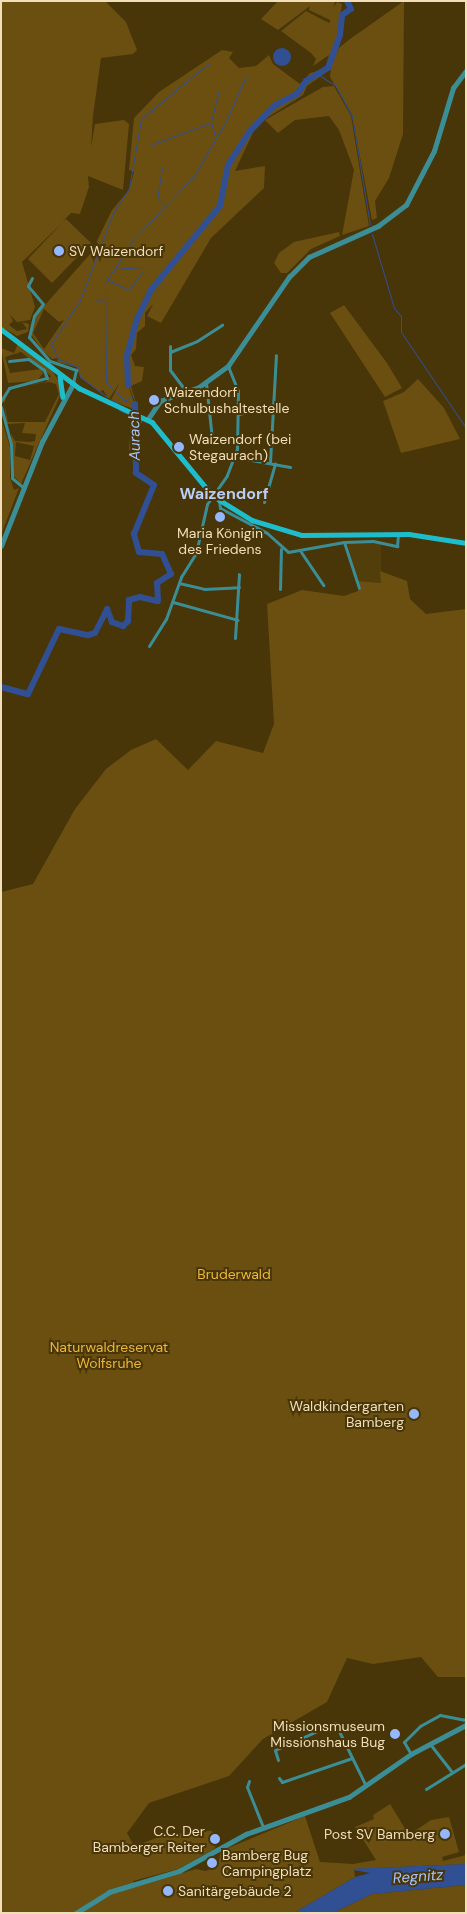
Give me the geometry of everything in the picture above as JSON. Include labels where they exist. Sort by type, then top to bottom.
[{"type":"main road","points":[[1,329],[73,384],[122,409],[148,419],[213,496],[252,520],[294,534],[398,534],[466,544]]},
{"type":"main road","points":[[58,372],[64,397]]},
{"type":"street","points":[[148,419],[160,401],[206,383],[228,366],[268,308],[309,257],[378,226],[406,205],[434,151],[451,93],[466,71]]},
{"type":"street","points":[[1,546],[64,397],[73,384],[76,370],[50,360],[29,337],[34,316],[43,304],[28,286],[32,278]]},
{"type":"street","points":[[170,352],[197,341],[222,325]]},
{"type":"street","points":[[170,346],[170,370],[186,392]]},
{"type":"street","points":[[270,462],[276,355]]},
{"type":"street","points":[[1,401],[9,388],[47,378],[44,370],[28,359],[8,361]]},
{"type":"street","points":[[149,646],[173,602],[179,583],[201,540],[206,508],[234,457],[239,414],[236,378],[228,366]]},
{"type":"street","points":[[206,383],[212,439]]},
{"type":"street","points":[[239,414],[274,404]]},
{"type":"street","points":[[1,408],[11,445],[12,478],[24,488]]},
{"type":"street","points":[[234,457],[290,467]]},
{"type":"street","points":[[264,502],[275,464]]},
{"type":"street","points":[[219,501],[220,508],[267,533],[281,549],[301,552],[344,542],[373,541],[397,546],[398,534]]},
{"type":"street","points":[[344,542],[358,588]]},
{"type":"street","points":[[280,589],[281,549]]},
{"type":"street","points":[[301,552],[323,585]]},
{"type":"street","points":[[235,638],[238,620],[239,574]]},
{"type":"street","points":[[179,583],[204,589],[239,587]]},
{"type":"street","points":[[173,602],[238,620]]},
{"type":"street","points":[[411,1754],[403,1744],[416,1729],[444,1715],[466,1720]]},
{"type":"street","points":[[278,1760],[275,1750],[335,1723],[366,1787]]},
{"type":"street","points":[[76,1913],[109,1892],[179,1871],[264,1827],[349,1797],[411,1754],[466,1725]]},
{"type":"street","points":[[429,1744],[451,1771]]},
{"type":"street","points":[[279,1778],[282,1782],[352,1758]]},
{"type":"street","points":[[426,1789],[451,1771],[466,1764]]},
{"type":"street","points":[[249,1781],[247,1787],[264,1827]]},
{"type":"shaded area","points":[[347,543],[381,543],[381,583],[358,581]]},
{"type":"green space","points":[[1,1],[105,1],[126,22],[137,50],[133,54],[101,58],[93,116],[91,147],[95,124],[124,120],[129,124],[123,190],[88,176],[89,187],[80,214],[71,213],[62,222],[66,219],[91,243],[52,283],[28,259],[62,223],[22,262],[35,307],[30,320],[17,322],[10,315],[13,321],[9,325],[17,331],[27,329],[22,322],[29,324],[28,332],[17,336],[5,329],[1,332]]},
{"type":"green space","points":[[278,1],[335,1],[334,7],[337,2],[342,4],[338,28],[343,29],[336,60],[339,48],[404,1],[403,134],[389,178],[375,201],[377,218],[372,220],[352,114],[330,77],[331,69],[307,86],[303,95],[257,124],[235,171],[265,166],[264,188],[211,238],[161,323],[147,316],[153,304],[145,313],[145,326],[137,333],[136,349],[131,355],[135,366],[144,367],[142,381],[131,386],[138,410],[126,378],[136,410],[111,400],[120,382],[109,399],[103,390],[100,392],[81,378],[76,367],[57,362],[58,358],[52,359],[42,350],[31,334],[37,314],[91,253],[112,210],[129,190],[134,172],[129,170],[134,118],[159,92],[222,50],[233,52],[229,58],[239,68],[256,66],[269,55],[273,64],[300,84],[310,73],[325,69],[329,55],[313,66],[316,59],[311,53],[281,31],[306,11],[330,23],[330,20],[309,10],[310,6],[278,30],[261,19]],"holes":[[[44,309],[59,322],[64,320],[44,349],[33,333]]]},
{"type":"green space","points":[[334,86],[351,116],[369,226],[342,235],[354,170],[339,130],[329,116],[295,120],[278,133],[265,120],[323,87]]},
{"type":"green space","points":[[339,232],[340,236],[311,249],[287,273],[281,273],[274,263],[279,253],[294,242]]},
{"type":"green space","points":[[344,305],[387,363],[402,388],[385,397],[330,313]]},
{"type":"green space","points":[[18,343],[52,370],[63,389],[21,484],[13,475],[11,434],[15,441],[30,442],[35,441],[36,434],[22,433],[25,423],[7,424],[3,398],[8,393],[4,404],[8,422],[45,422],[59,394],[56,384],[49,382],[15,387],[9,391],[13,387],[46,382],[51,376],[21,352],[5,357],[10,373],[41,369],[43,373],[37,381],[8,383],[1,348],[14,353]],"holes":[[[16,442],[34,446],[30,460],[15,456]]]},
{"type":"green space","points":[[418,379],[444,408],[460,439],[401,453],[383,401],[404,392]]},
{"type":"green space","points":[[127,413],[143,420],[138,431],[139,453],[129,450],[131,419],[126,417]]},
{"type":"green space","points":[[2,421],[10,447],[10,478],[14,490],[19,488],[1,535]]},
{"type":"green space","name":"Bruderwald","points":[[380,571],[407,581],[410,599],[426,614],[466,609],[466,1677],[438,1677],[421,1657],[373,1664],[347,1658],[327,1702],[263,1739],[229,1776],[149,1803],[127,1833],[134,1846],[165,1835],[206,1831],[212,1831],[218,1842],[214,1849],[178,1869],[133,1881],[136,1887],[196,1869],[206,1871],[218,1865],[221,1851],[305,1816],[320,1862],[353,1864],[376,1860],[355,1827],[374,1819],[373,1815],[390,1804],[409,1835],[431,1820],[449,1817],[459,1852],[442,1857],[443,1861],[466,1855],[466,1864],[354,1869],[355,1877],[294,1913],[1,1913],[1,892],[33,884],[75,809],[106,769],[131,750],[156,739],[188,770],[216,741],[263,753],[274,724],[267,604],[302,590],[344,596],[358,591],[358,581],[381,583]]},
{"type":"green space","points":[[466,1885],[466,1913],[333,1913],[372,1894]]},
{"type":"water","points":[[278,48],[286,48],[291,53],[289,64],[278,66],[273,61],[273,53]]},
{"type":"water","name":"Regnitz","points":[[466,1864],[466,1885],[372,1894],[333,1913],[294,1913],[355,1877],[370,1873],[348,1869]]},
{"type":"waterway","name":"Aurach","points":[[128,385],[127,356],[137,319],[151,290],[220,206],[228,165],[250,131],[274,106],[297,94],[306,81],[328,68],[340,35],[342,15],[351,9],[347,1]]},
{"type":"waterway","points":[[107,397],[80,377],[78,367],[58,359],[51,344],[80,300],[113,213],[129,188],[141,119],[209,63]]},
{"type":"waterway","points":[[319,75],[336,86],[352,116],[370,225]]},
{"type":"waterway","points":[[113,390],[106,381],[105,283],[133,240],[194,176],[227,119],[246,76]]},
{"type":"waterway","points":[[215,136],[211,122],[219,91]]},
{"type":"waterway","points":[[150,145],[210,123]]},
{"type":"waterway","points":[[162,168],[157,198],[165,206]]},
{"type":"waterway","points":[[372,234],[394,308],[401,316],[401,332],[466,428]]},
{"type":"waterway","points":[[114,269],[142,267]]},
{"type":"waterway","points":[[107,280],[129,290],[142,272]]},
{"type":"waterway","points":[[95,299],[104,302]]},
{"type":"waterway","points":[[115,391],[125,401],[132,396]]},
{"type":"waterway","points":[[112,399],[120,406]]},
{"type":"waterway","name":"Aurach","points":[[1,687],[28,694],[59,629],[88,635],[95,633],[107,609],[112,622],[123,626],[128,621],[129,600],[140,597],[158,601],[157,583],[171,574],[162,554],[139,552],[134,534],[154,485],[136,473],[135,404]]},
{"type":"waterway","points":[[119,410],[136,418]]},
{"type":"place","name":"SV Waizendorf","points":[[59,251]]},
{"type":"place","name":"Waizendorf Schulbushaltestelle","points":[[154,400]]},
{"type":"place","name":"Waizendorf (bei Stegaurach)","points":[[179,447]]},
{"type":"place","name":"Maria Königin des Friedens","points":[[220,517]]},
{"type":"place","name":"Waldkindergarten Bamberg","points":[[414,1414]]},
{"type":"place","name":"Missionsmuseum Missionshaus Bug","points":[[395,1734]]},
{"type":"place","name":"Post SV Bamberg","points":[[445,1834]]},
{"type":"place","name":"C.C. Der Bamberger Reiter","points":[[215,1839]]},
{"type":"place","name":"Bamberg Bug Campingplatz","points":[[212,1863]]},
{"type":"place","name":"Sanitärgebäude 2","points":[[168,1891]]},
{"type":"district","name":"Waizendorf","points":[[224,494]]},
{"type":"park label","name":"Naturwaldreservat Wolfsruhe","points":[[109,1355]]}]
